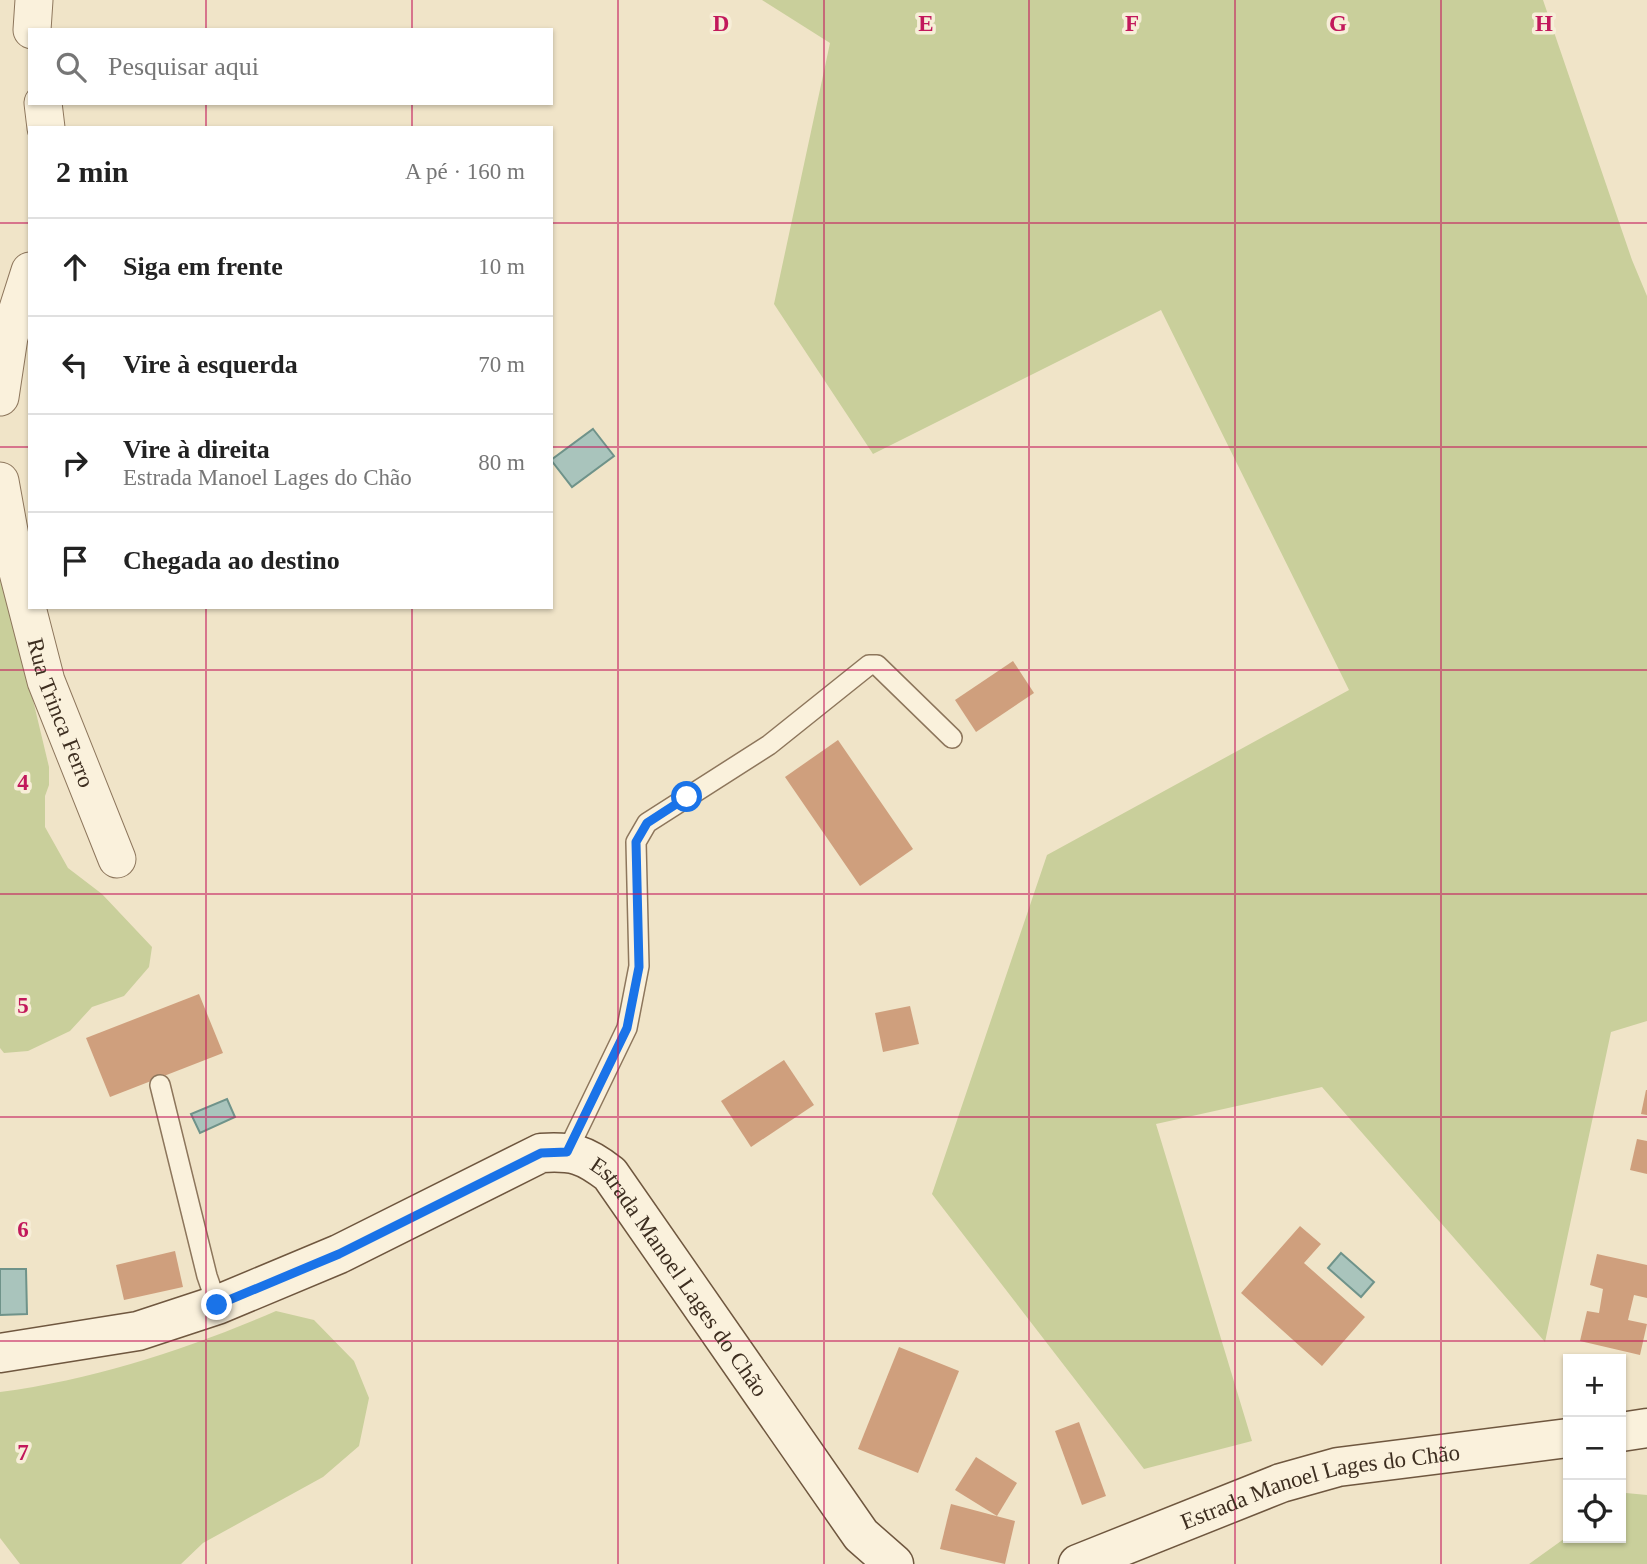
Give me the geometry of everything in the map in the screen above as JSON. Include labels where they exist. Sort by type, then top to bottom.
[{"type":"street","points":[[32,28],[34,0]]},
{"type":"street","points":[[43,105],[46,126]]},
{"type":"street","points":[[0,397],[9,337],[28,277]]},
{"type":"street","name":"Rua Trinca Ferro","points":[[0,481],[12,553],[46,681],[117,859]]},
{"type":"street","name":"Estrada Manoel Lages do Chão","points":[[0,1353],[138,1331],[217,1305],[339,1254],[541,1153],[567,1152],[589,1157],[610,1174],[861,1535],[894,1564]]},
{"type":"street","points":[[1626,1431],[1647,1428]]},
{"type":"street","name":"Estrada Manoel Lages do Chão","points":[[1078,1564],[1282,1482],[1338,1467],[1563,1439]]},
{"type":"lane","points":[[567,1152],[627,1028],[639,967],[636,842],[647,823],[769,745],[869,665],[877,665],[952,738]]},
{"type":"lane","points":[[160,1085],[207,1276],[217,1305]]},
{"type":"green space","points":[[762,0],[1543,0],[1632,260],[1647,296],[1647,1021],[1611,1032],[1545,1342],[1322,1087],[1156,1124],[1252,1441],[1144,1469],[932,1194],[1047,855],[1349,690],[1161,310],[873,454],[774,304],[830,43]]},
{"type":"green space","points":[[0,562],[49,767],[45,827],[68,868],[102,894],[152,947],[149,967],[124,996],[92,1007],[70,1031],[28,1051],[4,1053],[0,1048]]},
{"type":"green space","points":[[276,1311],[314,1320],[354,1361],[369,1398],[359,1446],[323,1477],[203,1543],[181,1564],[20,1564],[0,1538],[0,1392],[72,1379],[141,1361]]},
{"type":"green space","points":[[1626,1493],[1647,1495],[1647,1564],[1529,1564],[1563,1540],[1563,1543],[1626,1543]]},
{"type":"water","points":[[593,429],[614,456],[572,487],[553,463],[553,459]]},
{"type":"water","points":[[227,1099],[235,1117],[200,1133],[191,1114]]},
{"type":"water","points":[[1341,1253],[1374,1282],[1361,1297],[1328,1268]]},
{"type":"water","points":[[0,1269],[26,1269],[27,1314],[0,1315]]},
{"type":"building","points":[[1013,661],[1034,693],[976,732],[955,700]]},
{"type":"building","points":[[838,740],[913,849],[860,886],[785,777]]},
{"type":"building","points":[[199,994],[223,1053],[110,1097],[86,1038]]},
{"type":"building","points":[[910,1006],[919,1044],[883,1052],[875,1013]]},
{"type":"building","points":[[784,1060],[814,1105],[751,1147],[721,1101]]},
{"type":"building","points":[[1647,1090],[1647,1115],[1641,1114]]},
{"type":"building","points":[[1637,1139],[1647,1141],[1647,1174],[1630,1170]]},
{"type":"building","points":[[1300,1226],[1321,1244],[1304,1263],[1365,1317],[1322,1366],[1241,1293]]},
{"type":"building","points":[[175,1251],[183,1287],[124,1300],[116,1265]]},
{"type":"building","points":[[1597,1254],[1647,1265],[1647,1298],[1634,1295],[1628,1320],[1647,1324],[1640,1355],[1580,1341],[1587,1311],[1599,1313],[1603,1289],[1590,1285]]},
{"type":"building","points":[[899,1347],[959,1371],[918,1473],[858,1449]]},
{"type":"building","points":[[1079,1422],[1106,1496],[1082,1505],[1055,1431]]},
{"type":"building","points":[[976,1457],[1017,1483],[997,1516],[955,1490]]},
{"type":"building","points":[[951,1504],[1015,1521],[1005,1564],[940,1549]]},
{"type":"route","points":[[217,1305],[339,1254],[541,1153],[567,1152],[627,1028],[639,967],[636,842],[647,823],[687,797]]}]
